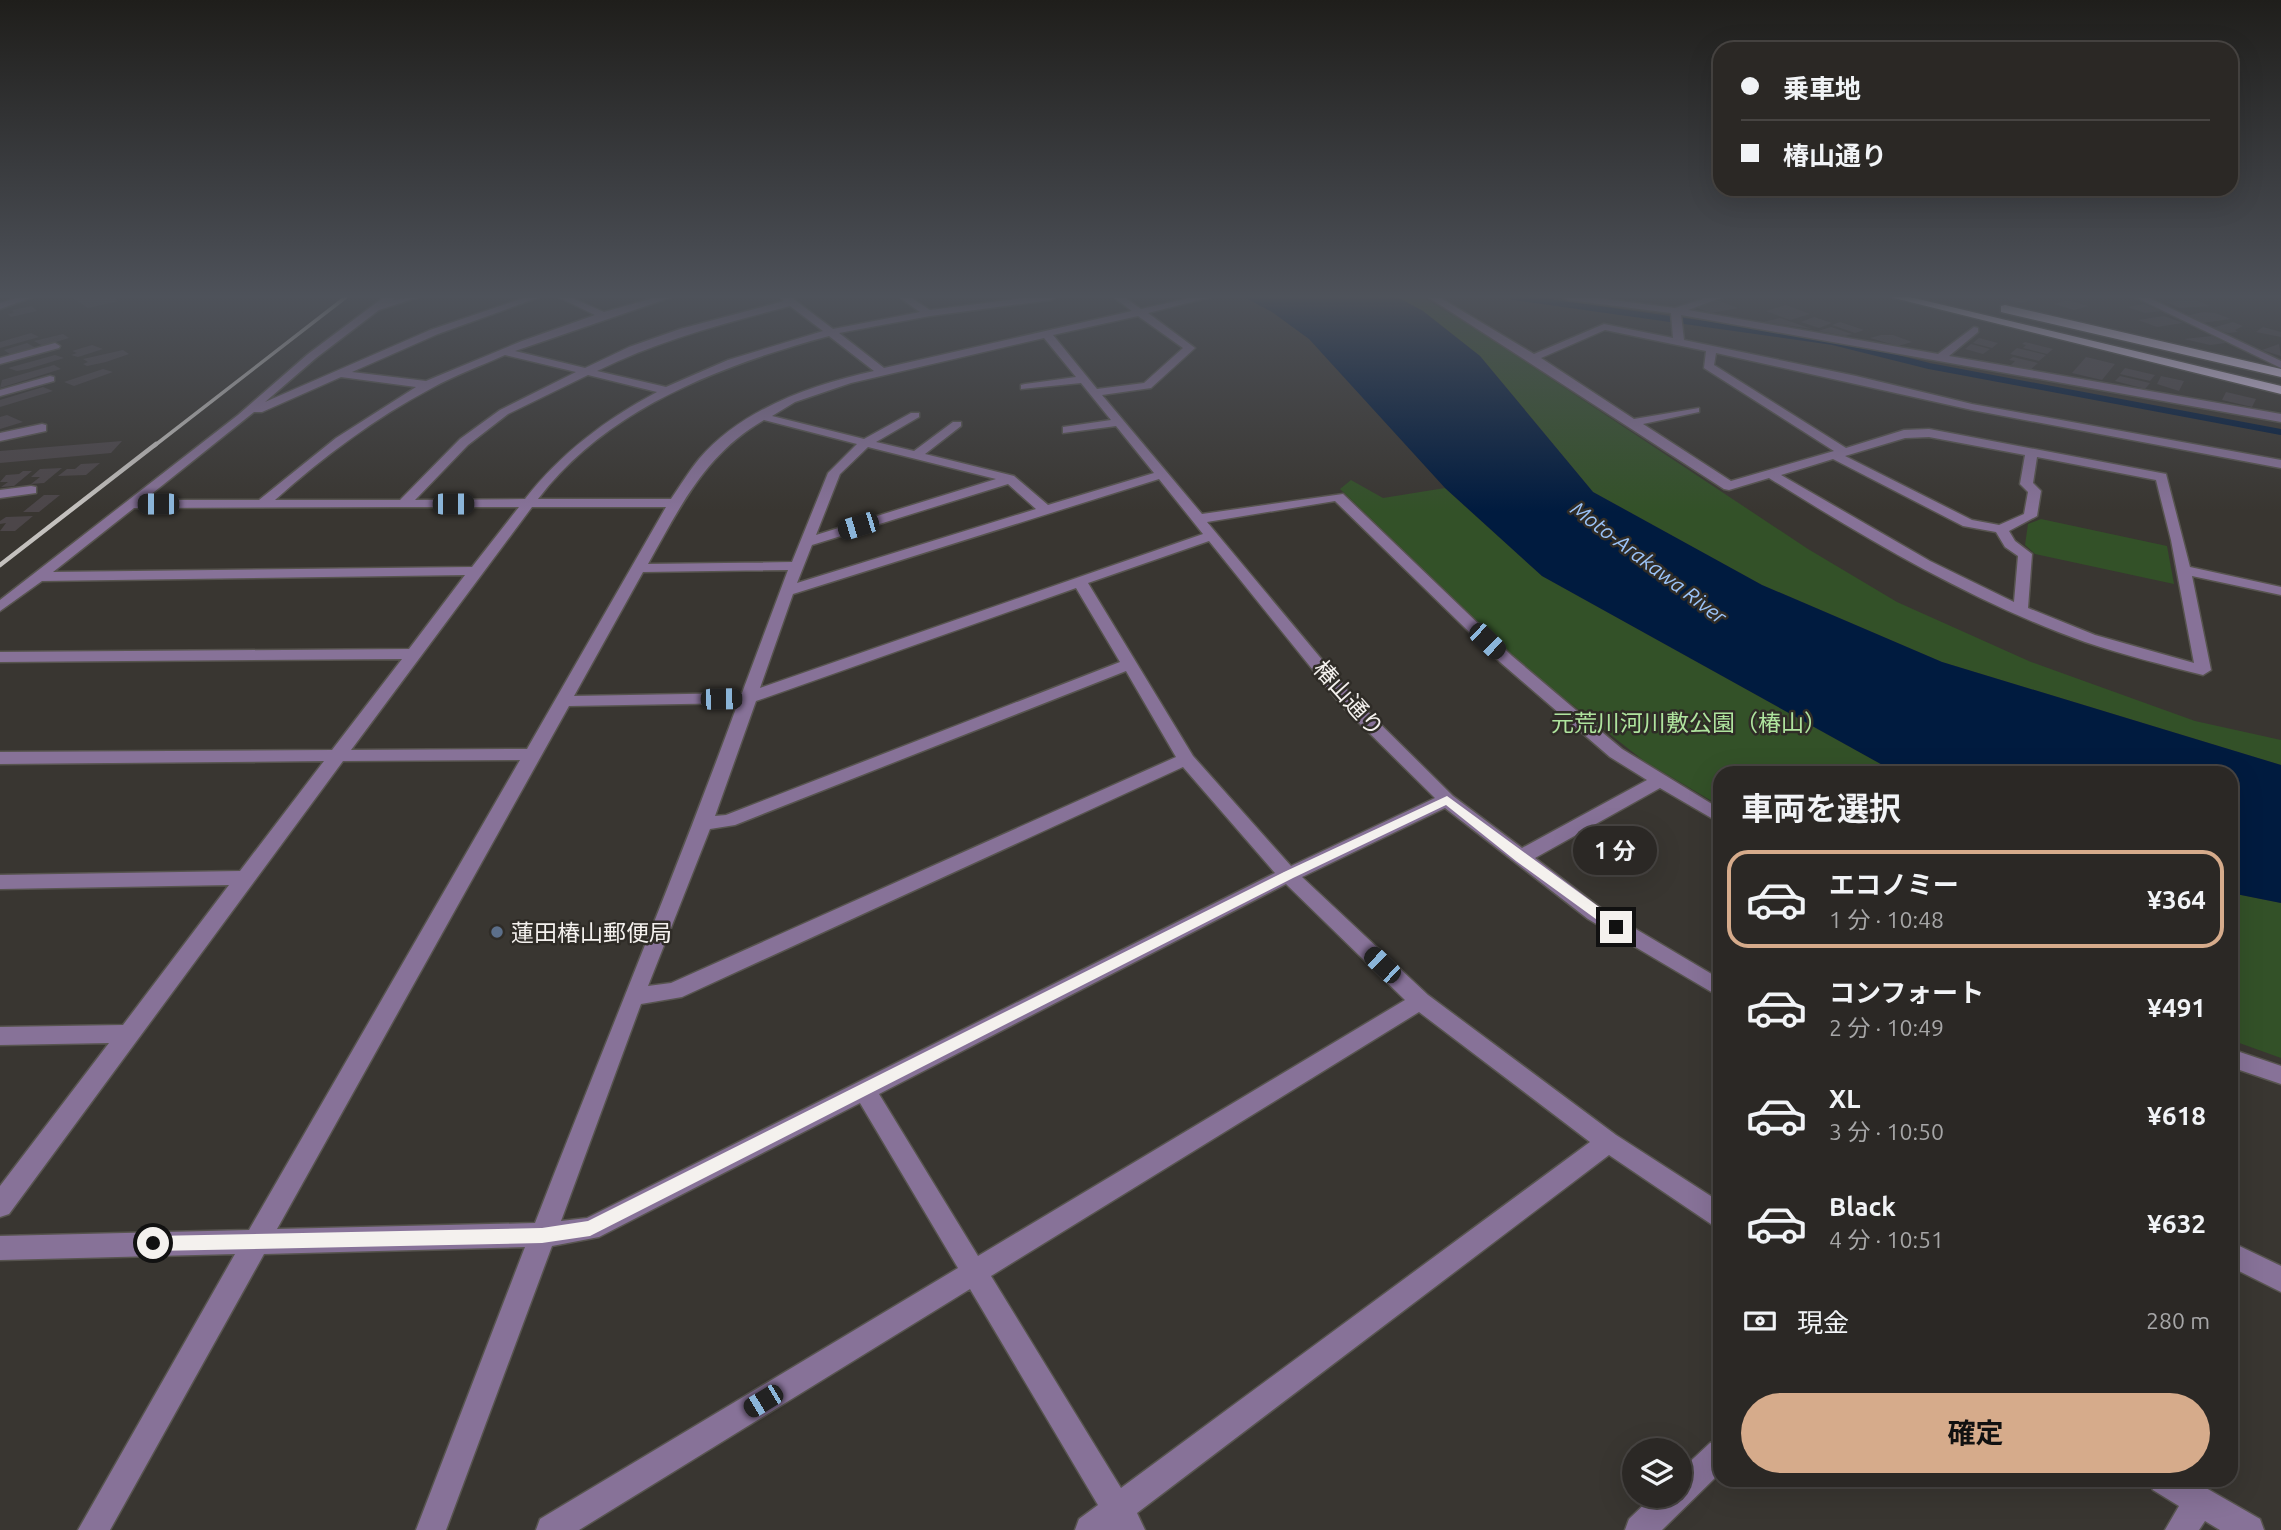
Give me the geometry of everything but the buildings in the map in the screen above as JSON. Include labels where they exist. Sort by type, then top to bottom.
[{"type":"highway","points":[[2192,368],[2281,390]]},
{"type":"highway","points":[[2224,368],[2281,382]]},
{"type":"highway","points":[[2261,368],[2281,373]]},
{"type":"street","points":[[0,607],[242,417],[298,368]]},
{"type":"street","points":[[242,417],[351,368]]},
{"type":"street","points":[[261,505],[298,471],[346,435],[428,385],[467,368]]},
{"type":"street","points":[[575,368],[667,391]]},
{"type":"street","points":[[402,505],[464,442],[504,412],[592,368]]},
{"type":"street","points":[[0,1206],[556,468],[618,417],[667,391],[719,368]]},
{"type":"street","points":[[93,1530],[675,503],[704,461],[720,445],[760,416],[820,389],[888,368]]},
{"type":"street","name":"椿山通り","points":[[1077,368],[1348,702],[1447,800],[1595,914],[1713,985]]},
{"type":"street","points":[[1097,392],[1147,386],[1166,368]]},
{"type":"street","points":[[1549,368],[1729,486],[1903,434],[1929,433],[1971,423],[2183,444],[2281,464]]},
{"type":"street","points":[[1712,368],[1839,453],[1968,523],[2001,529],[2030,516],[2035,491],[2026,484],[2032,453]]},
{"type":"street","points":[[1771,474],[1862,532],[1945,576],[2021,609],[2161,662],[2203,670],[2162,477],[2032,453],[1971,423],[1856,379],[1807,368]]},
{"type":"street","points":[[2010,368],[2281,418]]},
{"type":"street","points":[[338,374],[428,385]]},
{"type":"street","points":[[0,393],[50,379]]},
{"type":"street","points":[[1025,387],[1086,379]]},
{"type":"street","points":[[1632,423],[1695,410]]},
{"type":"street","points":[[431,1530],[542,1235],[703,823],[787,591],[834,473],[865,443],[915,415]]},
{"type":"street","points":[[760,416],[1010,480],[1045,510]]},
{"type":"street","points":[[1068,430],[1121,422]]},
{"type":"street","points":[[916,455],[957,424]]},
{"type":"street","points":[[0,436],[42,428]]},
{"type":"street","points":[[787,591],[1163,474]]},
{"type":"street","points":[[807,542],[1010,480]]},
{"type":"street","points":[[0,494],[31,490]]},
{"type":"street","points":[[1198,519],[1338,497],[1506,659],[1616,753],[1713,813]]},
{"type":"street","points":[[132,504],[675,503]]},
{"type":"street","points":[[2001,529],[2010,544],[2025,554],[2021,609]]},
{"type":"street","points":[[562,701],[747,698],[1212,536]]},
{"type":"street","points":[[638,568],[797,566]]},
{"type":"street","points":[[2183,570],[2281,591]]},
{"type":"street","points":[[38,577],[476,571]]},
{"type":"street","points":[[1080,582],[1186,759],[1288,875],[1420,1001],[1608,1142],[1713,1211]]},
{"type":"street","points":[[0,657],[414,654]]},
{"type":"street","points":[[703,823],[728,821],[1128,666]]},
{"type":"street","points":[[0,758],[531,754]]},
{"type":"street","points":[[634,997],[674,991],[1186,759]]},
{"type":"street","points":[[1520,858],[1661,780]]},
{"type":"street","points":[[0,1248],[542,1235],[590,1229],[1288,875],[1447,800]]},
{"type":"street","points":[[0,881],[246,878]]},
{"type":"street","points":[[551,1530],[1420,1001]]},
{"type":"street","points":[[0,1036],[130,1034]]},
{"type":"street","points":[[2238,1060],[2281,1075]]},
{"type":"street","points":[[864,1090],[1124,1520]]},
{"type":"street","points":[[1090,1530],[1124,1520],[1608,1142]]},
{"type":"street","points":[[2238,1258],[2281,1279]]},
{"type":"street","points":[[1692,1480],[1713,1460]]},
{"type":"street","points":[[2174,1487],[2249,1530]]},
{"type":"street","points":[[2180,1530],[2201,1502]]},
{"type":"street","points":[[1640,1530],[1663,1508]]},
{"type":"green space","points":[[1490,368],[1535,368],[1808,549],[1897,602],[2031,662],[2195,721],[2281,740],[2281,765],[1942,662],[1762,585],[1593,492]]},
{"type":"green space","name":"元荒川河川敷公園（椿山）","points":[[1351,480],[1383,498],[1445,488],[1542,576],[1884,766],[1713,766],[1713,802],[1644,761],[1528,670],[1340,489]]},
{"type":"green space","points":[[2041,519],[2167,546],[2174,584],[2035,554],[2025,545],[2028,524]]},
{"type":"green space","points":[[2238,894],[2281,903],[2281,1058],[2238,1043]]},
{"type":"water","name":"Moto-Arakawa River","points":[[1336,368],[1490,368],[1593,492],[1762,585],[1942,662],[2281,765],[2281,903],[2238,894],[2238,766],[1884,766],[1542,576],[1445,488]]},
{"type":"waterway","points":[[1942,368],[2281,432]]},
{"type":"railway","points":[[154,446],[254,368]]},
{"type":"railway","points":[[0,565],[156,444]]},
{"type":"place","name":"蓮田椿山郵便局","points":[[497,932]]},
{"type":"route","points":[[153,1243],[542,1235],[590,1229],[1288,875],[1447,800],[1520,858],[1616,927]]}]
